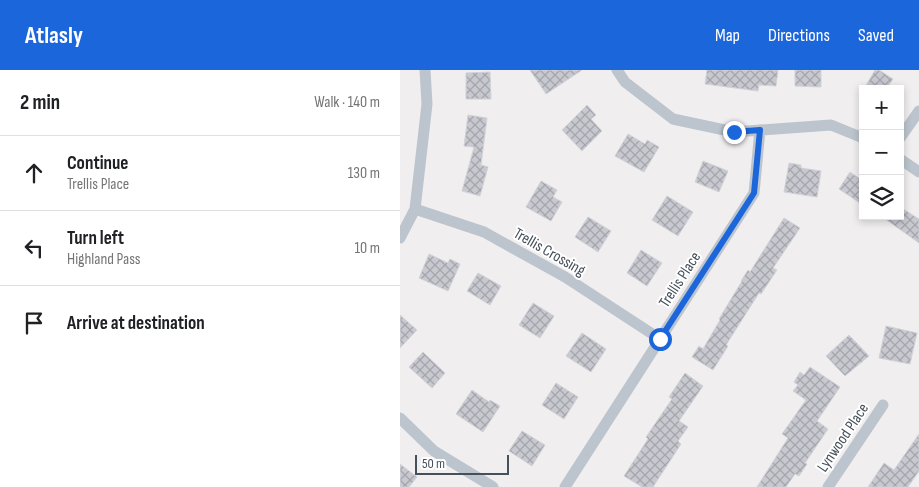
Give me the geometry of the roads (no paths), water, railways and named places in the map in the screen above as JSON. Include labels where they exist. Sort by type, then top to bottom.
[{"type":"street","points":[[400,238],[415,209],[427,104],[425,70]]},
{"type":"street","points":[[617,70],[625,82],[673,119],[734,132],[831,125],[859,136]]},
{"type":"street","points":[[904,132],[919,111]]},
{"type":"street","name":"Trellis Place","points":[[565,487],[754,193],[760,130]]},
{"type":"street","points":[[904,162],[919,172]]},
{"type":"street","name":"Trellis Crossing","points":[[415,209],[484,232],[565,277],[660,339]]},
{"type":"street","name":"Lynwood Place","points":[[828,487],[883,405]]},
{"type":"street","points":[[400,418],[434,452],[494,487]]}]
